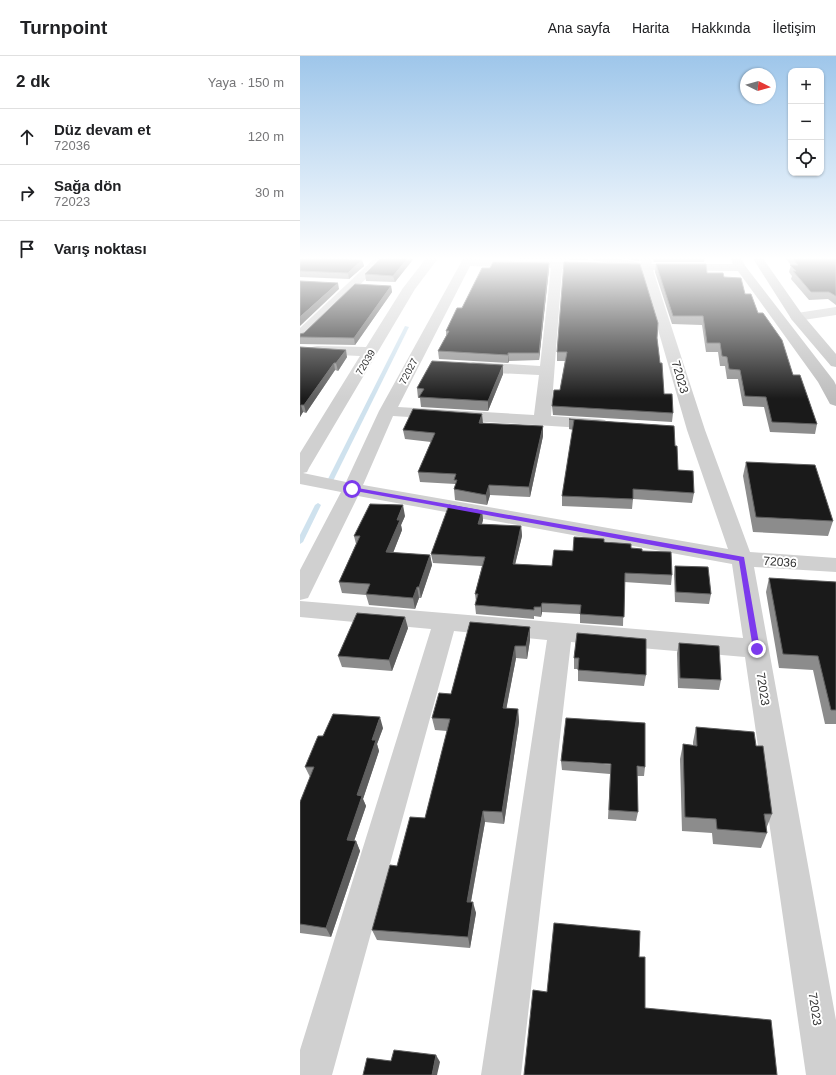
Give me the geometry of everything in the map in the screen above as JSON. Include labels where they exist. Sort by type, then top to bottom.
[{"type":"main road","points":[[769,305],[826,381],[836,401]]},
{"type":"main road","points":[[789,305],[797,317],[836,363]]},
{"type":"street","points":[[300,336],[333,305]]},
{"type":"street","name":"72039","points":[[300,468],[399,305]]},
{"type":"street","name":"72027","points":[[300,592],[352,489],[387,411],[443,305]]},
{"type":"street","points":[[542,420],[553,305]]},
{"type":"street","name":"72023","points":[[659,305],[688,430],[742,559],[826,1075]]},
{"type":"street","points":[[797,317],[836,311]]},
{"type":"street","points":[[300,349],[371,352]]},
{"type":"street","points":[[412,363],[427,364]]},
{"type":"street","points":[[459,366],[546,370]]},
{"type":"street","points":[[387,411],[611,425]]},
{"type":"street","name":"72036","points":[[300,478],[352,489],[742,559],[836,565]]},
{"type":"street","points":[[300,609],[757,649]]},
{"type":"street","points":[[312,1075],[445,622]]},
{"type":"street","points":[[501,1075],[560,632]]},
{"type":"building","points":[[300,305],[314,305],[300,317]]},
{"type":"building","points":[[334,305],[378,305],[354,338],[300,337],[300,334],[304,333]]},
{"type":"building","points":[[464,305],[544,305],[539,353],[508,353],[508,355],[438,351],[449,331],[446,331],[457,308],[462,308]]},
{"type":"building","points":[[561,305],[652,305],[658,323],[657,338],[660,363],[662,363],[664,394],[672,394],[673,413],[552,406],[554,390],[560,390],[567,352],[557,352]]},
{"type":"building","points":[[669,305],[755,305],[758,313],[763,313],[782,340],[793,375],[800,375],[817,424],[772,422],[766,397],[745,396],[740,370],[729,369],[727,357],[722,356],[720,343],[707,343],[703,316],[673,316]]},
{"type":"building","points":[[300,347],[346,350],[336,363],[334,363],[304,405],[300,406]]},
{"type":"building","points":[[432,361],[503,365],[488,401],[419,397],[424,389],[417,388]]},
{"type":"building","points":[[413,409],[482,414],[479,423],[543,426],[529,487],[489,485],[486,495],[454,489],[457,480],[454,480],[456,474],[418,472],[435,433],[403,430]]},
{"type":"building","points":[[569,419],[674,426],[678,470],[693,471],[694,493],[633,489],[633,499],[562,496],[574,420]]},
{"type":"building","points":[[746,462],[815,465],[833,521],[756,517]]},
{"type":"building","points":[[370,504],[403,505],[397,520],[400,520],[386,552],[430,555],[419,587],[417,587],[413,598],[366,594],[370,584],[339,582],[360,536],[354,536]]},
{"type":"building","points":[[449,505],[482,511],[478,524],[521,526],[513,564],[552,566],[554,550],[573,551],[574,537],[604,539],[604,542],[631,544],[631,548],[642,549],[642,551],[671,552],[672,575],[625,573],[624,617],[580,614],[581,605],[542,603],[541,607],[534,607],[534,610],[475,605],[478,594],[475,594],[485,557],[431,554]]},
{"type":"building","points":[[675,566],[708,567],[711,594],[676,592]]},
{"type":"building","points":[[769,578],[836,582],[836,710],[831,710],[818,656],[783,654]]},
{"type":"building","points":[[357,613],[405,617],[389,660],[338,656]]},
{"type":"building","points":[[470,622],[530,627],[526,646],[515,646],[503,708],[518,709],[502,812],[483,811],[467,902],[473,902],[468,937],[372,930],[390,865],[397,866],[410,817],[425,818],[450,719],[432,718],[439,693],[451,694]]},
{"type":"building","points":[[577,633],[646,639],[646,675],[578,670],[579,658],[574,658]]},
{"type":"building","points":[[679,643],[719,646],[721,680],[680,678]]},
{"type":"building","points":[[333,714],[380,717],[372,740],[376,740],[357,795],[362,796],[347,840],[356,841],[326,928],[300,924],[300,802],[314,767],[305,767],[318,736],[323,736]]},
{"type":"building","points":[[566,718],[645,723],[645,767],[637,766],[638,812],[609,810],[611,764],[561,761]]},
{"type":"building","points":[[696,727],[754,732],[756,746],[763,746],[772,814],[764,814],[767,833],[717,829],[716,819],[685,817],[683,744],[697,746]]},
{"type":"building","points":[[554,923],[640,931],[639,957],[645,957],[645,1008],[771,1020],[777,1075],[524,1075],[533,990],[547,992]]},
{"type":"building","points":[[394,1050],[436,1055],[432,1075],[363,1075],[367,1058],[391,1061]]},
{"type":"waterway","points":[[330,481],[407,327]]},
{"type":"waterway","points":[[300,542],[318,505]]},
{"type":"route","points":[[352,489],[742,559],[757,649]]}]
